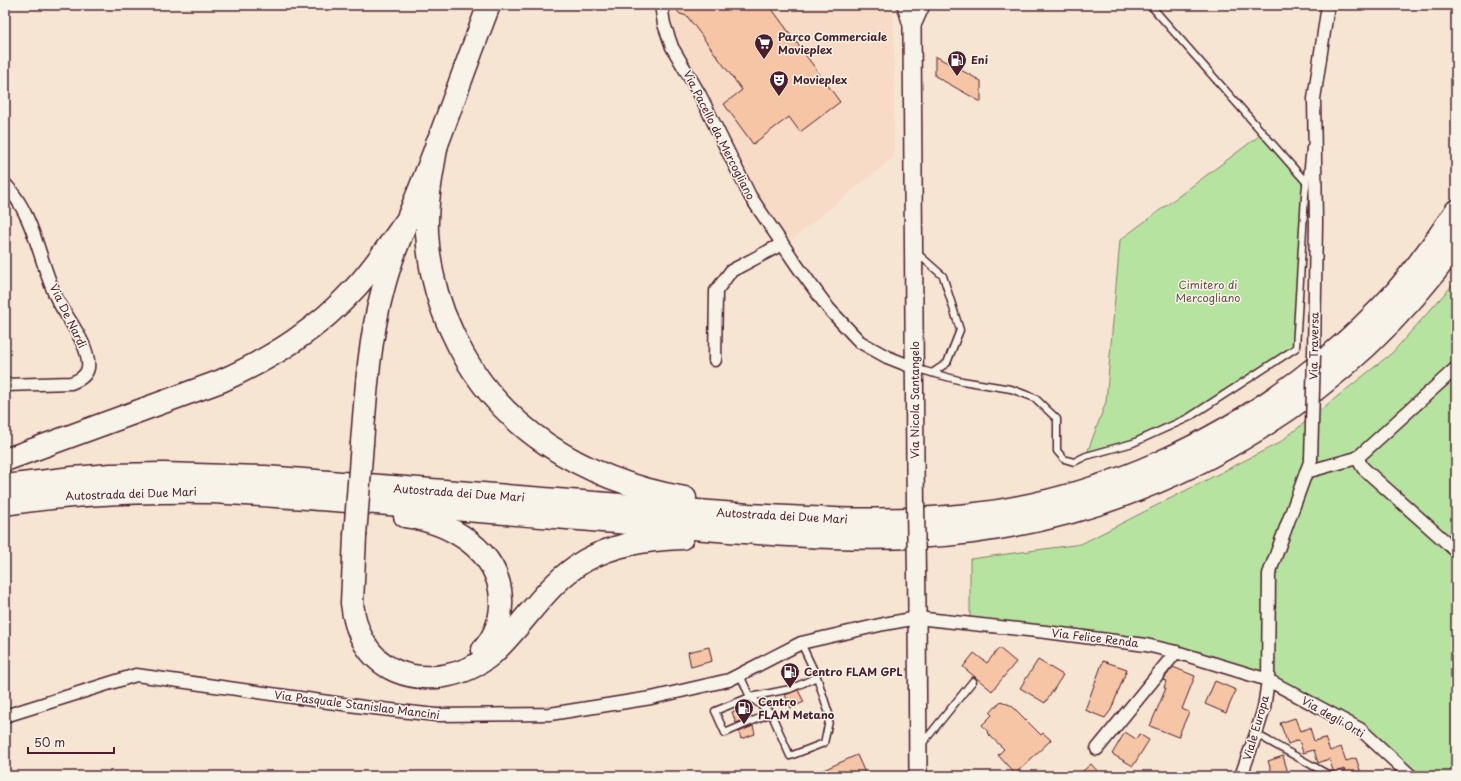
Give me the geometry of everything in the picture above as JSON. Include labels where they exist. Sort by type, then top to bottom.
[{"type":"highway","points":[[489,5],[438,143],[405,223],[388,270],[376,317],[368,372],[352,588],[353,613],[358,632],[363,643],[380,661],[391,669],[424,678],[450,675],[479,663],[502,644],[546,593],[571,570],[599,554],[627,544],[661,539],[692,538],[841,546],[899,547],[936,545],[972,541],[1015,533],[1048,523],[1082,510]]},
{"type":"highway","points":[[438,143],[429,196],[427,231],[431,268],[442,309],[466,360],[486,390],[512,418],[548,445],[588,468],[633,486],[700,501],[749,506],[970,515]]},
{"type":"highway","name":"Autostrada dei Due Mari","points":[[5,486],[73,478],[163,474],[265,477],[749,515],[840,519],[897,519],[970,515],[1013,508],[1106,483],[1175,455],[1209,439],[1240,421],[1297,382],[1341,346],[1368,321],[1394,294],[1417,266],[1456,211]]},
{"type":"highway","points":[[5,460],[221,381],[285,348],[318,324],[346,297],[371,269],[405,223]]},
{"type":"highway","name":"Autostrada dei Due Mari","points":[[5,504],[74,495],[162,492],[241,494],[747,532],[848,537],[898,537],[971,532],[1014,525],[1082,510],[1147,487],[1189,468],[1249,435],[1302,400],[1351,361],[1406,307],[1456,244]]},
{"type":"highway","points":[[74,495],[344,510],[413,517],[443,527],[467,540],[482,554],[495,573],[500,591],[500,611],[497,628],[484,649],[464,670]]},
{"type":"main road","name":"Via Nicola Santangelo","points":[[906,5],[912,25],[918,776]]},
{"type":"main road","name":"Via Nicola Santangelo","points":[[912,25],[921,5]]},
{"type":"street","name":"Via Pacello da Mercogliano","points":[[661,5],[664,24],[672,47],[703,102],[750,196],[782,244],[829,309],[860,342],[888,357],[914,368]]},
{"type":"street","name":"Via Traversa","points":[[1268,680],[1269,574],[1311,459],[1316,222],[1314,99],[1328,5]]},
{"type":"street","name":"Via De Nardi","points":[[5,184],[14,193],[28,222],[56,297],[84,348],[88,367],[86,374],[80,379],[70,383],[5,384]]},
{"type":"street","points":[[715,360],[716,291],[731,271],[782,244]]},
{"type":"street","points":[[1306,472],[1357,458],[1456,368]]},
{"type":"street","points":[[1357,458],[1363,468],[1456,551]]},
{"type":"street","name":"Via Pasquale Stanislao Mancini","points":[[5,716],[136,676],[364,707],[436,715],[550,714],[651,698],[729,680],[801,642],[884,624],[917,613]]},
{"type":"street","name":"Via Felice Renda","points":[[917,613],[1146,645],[1176,652],[1268,680]]},
{"type":"street","points":[[1098,749],[1176,652]]},
{"type":"street","name":"Viale Europa","points":[[1241,776],[1264,708],[1268,680]]},
{"type":"street","name":"Via degli Orti","points":[[1268,680],[1360,730],[1411,776]]},
{"type":"lane","points":[[1152,7],[1306,182]]},
{"type":"lane","points":[[914,368],[1011,389],[1035,398],[1057,419],[1057,450],[1064,459],[1074,462],[1086,456],[1133,443],[1188,418],[1296,348],[1306,182],[1314,99]]},
{"type":"lane","points":[[914,251],[943,276],[960,330],[947,363],[932,373]]},
{"type":"lane","points":[[740,675],[750,697],[771,713],[790,756],[824,743],[830,717],[817,677],[801,642]]},
{"type":"lane","points":[[771,713],[725,733],[715,711],[750,697],[790,689],[817,677]]},
{"type":"lane","points":[[918,749],[973,680]]},
{"type":"lane","points":[[1256,734],[1331,776]]},
{"type":"shaded area","points":[[661,5],[890,5],[893,11],[894,21],[894,157],[784,246],[672,47]]},
{"type":"green space","name":"Cimitero di Mercogliano","points":[[1263,133],[1306,182],[1296,348],[1188,418],[1133,443],[1086,456],[1106,402],[1120,240]]},
{"type":"green space","points":[[1456,281],[1456,776],[1418,776],[1412,770],[1275,679],[1158,642],[970,618],[970,559],[1081,544],[1279,443],[1392,353]]},
{"type":"building","name":"Parco Commerciale Movieplex","points":[[672,5],[769,5],[840,102],[800,132],[789,117],[753,144],[724,104],[742,90],[687,16],[680,14]]},
{"type":"building","points":[[935,56],[981,81],[981,102],[935,76]]},
{"type":"building","points":[[709,647],[712,661],[691,667],[688,652]]},
{"type":"building","points":[[999,648],[1016,662],[992,691],[963,667],[974,653],[987,663]]},
{"type":"building","points":[[1038,660],[1063,675],[1045,703],[1020,688]]},
{"type":"building","points":[[1103,661],[1127,669],[1111,710],[1105,718],[1085,710]]},
{"type":"building","points":[[1173,667],[1195,676],[1182,709],[1189,712],[1178,737],[1150,726],[1166,688],[1164,688],[1166,681],[1163,680]]},
{"type":"building","points":[[1215,681],[1236,690],[1226,713],[1205,704]]},
{"type":"building","points":[[798,690],[804,702],[791,708],[785,695]]},
{"type":"building","points":[[1001,701],[1012,706],[1041,735],[1043,733],[1051,740],[1015,774],[998,755],[1004,749],[987,733],[988,732],[982,725],[992,715],[990,713]]},
{"type":"building","points":[[746,708],[750,717],[736,723],[732,712]]},
{"type":"building","points":[[1295,718],[1300,731],[1310,728],[1314,741],[1325,738],[1330,751],[1341,747],[1346,761],[1356,758],[1362,776],[1346,776],[1344,769],[1334,773],[1329,759],[1318,763],[1314,750],[1303,753],[1299,740],[1288,744],[1280,723]]},
{"type":"building","points":[[753,726],[755,734],[741,739],[739,732]]},
{"type":"building","points":[[1125,732],[1136,739],[1139,734],[1149,740],[1133,766],[1112,754]]},
{"type":"building","points":[[857,755],[865,773],[859,776],[810,776]]},
{"type":"building","points":[[1283,756],[1289,776],[1273,776],[1268,761]]},
{"type":"building","points":[[1091,764],[1102,776],[1077,776]]},
{"type":"place","name":"Parco Commerciale Movieplex","points":[[764,60]]},
{"type":"place","name":"Eni","points":[[957,77]]},
{"type":"place","name":"Movieplex","points":[[779,97]]},
{"type":"place","name":"Centro FLAM GPL","points":[[790,689]]},
{"type":"place","name":"Centro FLAM Metano","points":[[744,725]]}]
